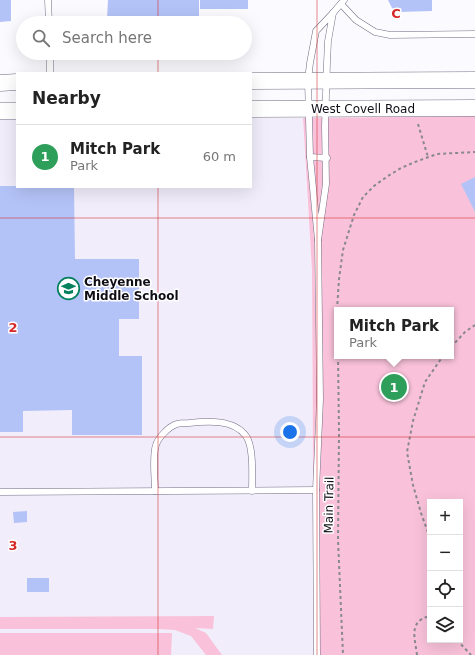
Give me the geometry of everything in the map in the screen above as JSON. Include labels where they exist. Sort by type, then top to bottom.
[{"type":"street","points":[[252,80],[475,80]]},
{"type":"street","points":[[0,83],[16,82]]},
{"type":"street","name":"West Covell Road","points":[[252,109],[475,108]]},
{"type":"street","points":[[0,111],[16,111]]},
{"type":"lane","points":[[48,0],[49,16]]},
{"type":"lane","points":[[317,655],[316,490],[320,399],[318,240],[310,157],[308,80],[316,31],[342,2],[356,20],[375,32],[390,35],[475,34]]},
{"type":"lane","points":[[318,240],[326,184],[326,80],[328,40],[333,13]]},
{"type":"lane","points":[[50,60],[50,72]]},
{"type":"lane","points":[[310,157],[326,158]]},
{"type":"lane","points":[[155,491],[154,456],[156,444],[164,432],[176,424],[199,422],[224,423],[234,426],[247,436],[252,461],[252,491]]},
{"type":"lane","points":[[0,492],[316,490]]},
{"type":"path","points":[[418,124],[428,158]]},
{"type":"path","points":[[337,307],[343,250],[354,215],[363,196],[394,172],[415,162],[437,154],[475,152]]},
{"type":"path","points":[[454,344],[465,332],[475,325]]},
{"type":"path","name":"Main Trail","points":[[338,359],[338,540],[343,655]]},
{"type":"path","points":[[429,535],[413,485],[408,452],[413,421],[425,382],[441,359]]},
{"type":"path","points":[[417,655],[414,627],[418,621],[427,617]]},
{"type":"path","points":[[460,643],[471,655]]},
{"type":"shaded area","points":[[475,116],[475,655],[314,655],[312,271],[303,118]]},
{"type":"shaded area","points":[[252,118],[303,118],[312,271],[314,655],[0,655],[0,119],[16,119],[16,188],[252,188]]},
{"type":"shaded area","points":[[214,616],[213,629],[195,628],[206,633],[222,655],[206,655],[191,636],[175,630],[0,629],[0,617]]},
{"type":"shaded area","points":[[0,633],[172,633],[171,655],[0,655]]},
{"type":"building","points":[[0,0],[11,0],[11,21],[0,22]]},
{"type":"building","points":[[108,0],[199,0],[199,16],[107,16]]},
{"type":"building","points":[[200,0],[248,0],[248,9],[200,9]]},
{"type":"building","points":[[388,0],[432,0],[432,11],[398,12],[392,8]]},
{"type":"building","points":[[475,177],[475,212],[461,184]]},
{"type":"building","name":"Cheyenne Middle School","points":[[0,186],[16,186],[16,188],[74,188],[75,259],[139,259],[139,319],[119,319],[119,356],[142,356],[142,435],[72,435],[72,410],[23,411],[23,432],[0,432]]},
{"type":"building","points":[[27,511],[27,522],[14,523],[13,512]]},
{"type":"building","points":[[27,578],[49,578],[49,592],[27,592]]},
{"type":"place","name":"Cheyenne Middle School","points":[[69,289]]},
{"type":"place","name":"Mitch Park","points":[[394,387]]}]
